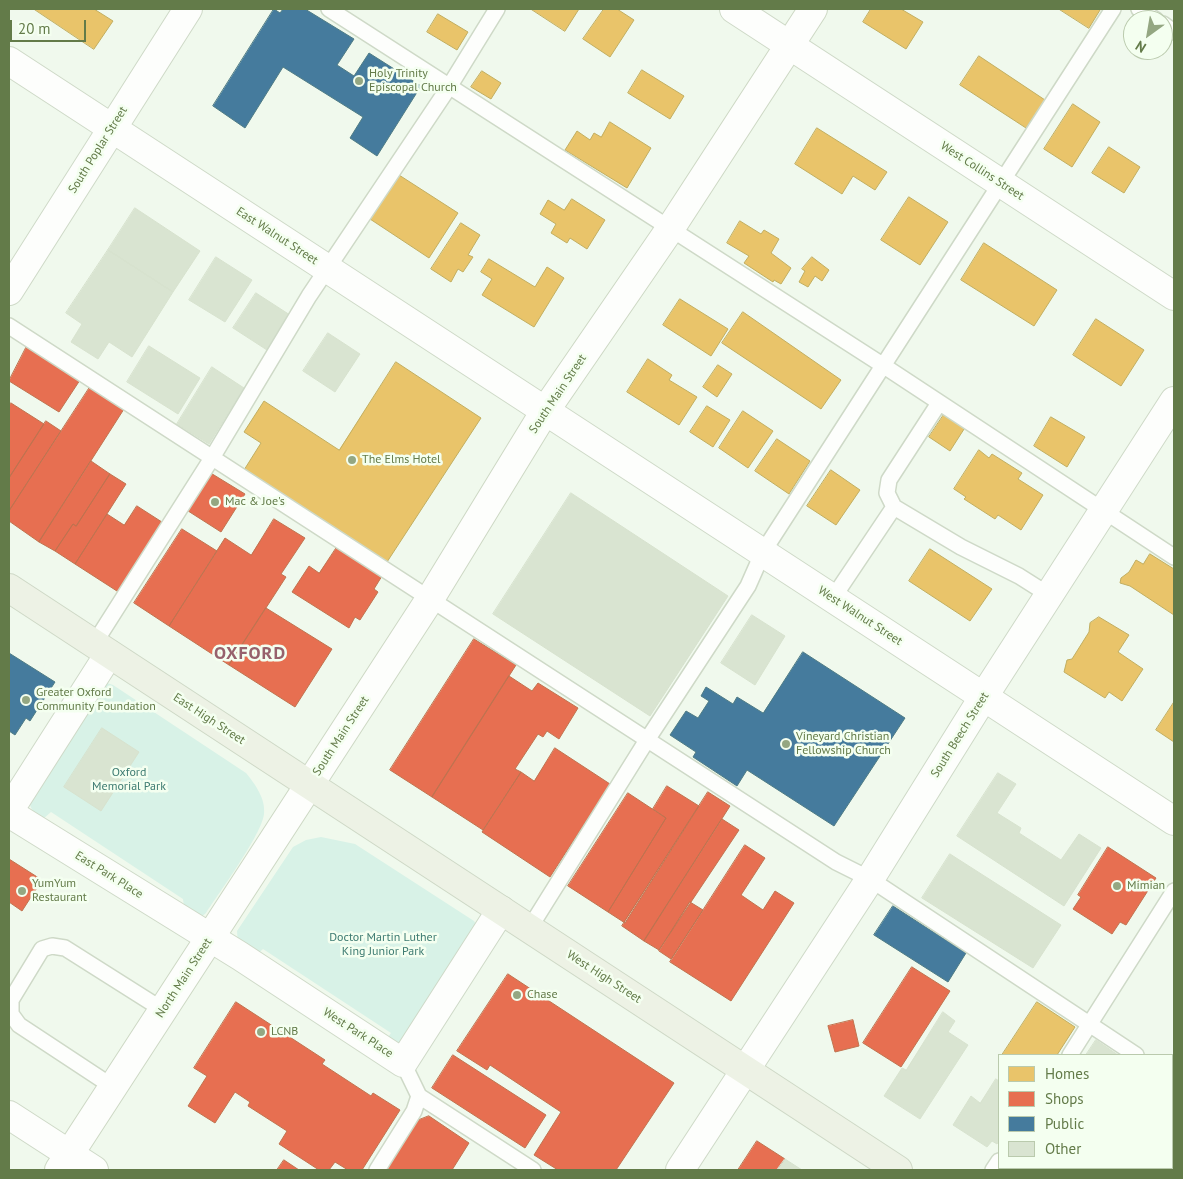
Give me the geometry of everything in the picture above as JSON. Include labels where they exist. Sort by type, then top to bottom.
[{"type":"highway","name":"East High Street","points":[[9,588],[310,785]]},
{"type":"highway","name":"West High Street","points":[[310,785],[898,1170]]},
{"type":"street","name":"South Poplar Street","points":[[9,291],[188,9]]},
{"type":"street","name":"West Collins Street","points":[[734,9],[1174,296]]},
{"type":"street","name":"South Main Street","points":[[310,785],[430,599],[546,411],[670,229],[813,9]]},
{"type":"street","name":"East Walnut Street","points":[[9,60],[546,411]]},
{"type":"street","name":"South Beech Street","points":[[680,1170],[870,879],[984,696],[1174,401]]},
{"type":"street","name":"West Walnut Street","points":[[546,411],[1174,821]]},
{"type":"street","name":"East Park Place","points":[[102,649],[9,812],[209,939]]},
{"type":"street","name":"North Main Street","points":[[64,1162],[310,785]]},
{"type":"street","name":"West Park Place","points":[[209,939],[240,956],[403,1063],[501,910]]},
{"type":"street","points":[[9,1115],[64,1162],[94,1170]]},
{"type":"lane","points":[[329,9],[884,366],[1174,557]]},
{"type":"lane","points":[[102,649],[212,458],[309,296],[449,87],[497,9]]},
{"type":"lane","points":[[530,929],[647,740],[748,586],[763,552],[1113,9]]},
{"type":"lane","points":[[9,326],[836,862],[870,879],[1135,1054]]},
{"type":"lane","points":[[939,403],[890,480],[887,493],[894,507],[961,547],[1019,576],[1049,595]]},
{"type":"lane","points":[[833,598],[894,507]]},
{"type":"lane","points":[[1071,1054],[1174,891]]},
{"type":"lane","points":[[113,1088],[19,1025],[11,1014],[11,1000],[42,949],[52,946],[66,948],[163,1010]]},
{"type":"lane","points":[[403,1063],[419,1096],[533,1170]]},
{"type":"lane","points":[[377,1170],[414,1111],[419,1096]]},
{"type":"green space","name":"Oxford Memorial Park","points":[[107,683],[113,685],[246,773],[262,797],[264,814],[256,835],[206,913],[200,918],[184,907],[183,899],[51,812],[43,819],[31,809],[29,799],[102,685]]},
{"type":"green space","name":"Doctor Martin Luther King Junior Park","points":[[321,837],[355,844],[474,921],[477,926],[398,1047],[385,1041],[391,1033],[263,949],[255,956],[238,944],[237,931],[293,847],[306,840]]},
{"type":"building: Homes","points":[[34,9],[94,9],[113,21],[94,49]]},
{"type":"building: Homes","points":[[531,9],[579,9],[565,31]]},
{"type":"building: Homes","points":[[604,9],[617,9],[634,20],[610,57],[583,39]]},
{"type":"building: Homes","points":[[871,9],[901,9],[923,22],[906,49],[863,22]]},
{"type":"building: Homes","points":[[1059,9],[1098,9],[1100,10],[1089,28]]},
{"type":"building: Homes","points":[[438,14],[468,32],[457,50],[427,32]]},
{"type":"building: Homes","points":[[979,56],[1045,100],[1026,128],[960,85]]},
{"type":"building: Homes","points":[[642,70],[684,96],[670,119],[628,93]]},
{"type":"building: Homes","points":[[482,71],[501,83],[491,99],[471,87]]},
{"type":"building: Homes","points":[[1073,104],[1100,122],[1072,167],[1044,149]]},
{"type":"building: Homes","points":[[610,122],[651,148],[627,188],[565,150],[577,131],[590,140],[594,133],[601,137]]},
{"type":"building: Homes","points":[[817,128],[887,172],[875,190],[853,176],[842,194],[795,164]]},
{"type":"building: Homes","points":[[1109,147],[1140,167],[1124,193],[1092,173]]},
{"type":"building: Homes","points":[[399,175],[458,213],[429,258],[370,219]]},
{"type":"building: Homes","points":[[909,197],[948,222],[920,265],[881,240]]},
{"type":"building: Homes","points":[[572,199],[605,220],[587,249],[570,238],[567,243],[551,233],[556,224],[540,214],[548,200],[564,210]]},
{"type":"building: Homes","points":[[740,221],[761,234],[764,230],[779,239],[771,253],[791,268],[781,284],[774,280],[773,282],[744,263],[749,256],[727,243]]},
{"type":"building: Homes","points":[[461,223],[480,235],[468,255],[473,257],[463,272],[458,269],[451,282],[431,269]]},
{"type":"building: Homes","points":[[984,243],[1057,290],[1034,326],[961,280]]},
{"type":"building: Homes","points":[[812,257],[829,270],[822,281],[815,276],[808,287],[799,282],[805,271],[802,269]]},
{"type":"building: Homes","points":[[489,259],[535,287],[547,267],[564,278],[534,327],[482,295],[492,279],[481,272]]},
{"type":"building: Homes","points":[[680,299],[728,329],[711,356],[663,325]]},
{"type":"building: Homes","points":[[743,312],[841,380],[821,409],[722,343]]},
{"type":"building: Homes","points":[[1096,319],[1144,350],[1121,386],[1073,355]]},
{"type":"building: Homes","points":[[648,359],[672,375],[669,380],[697,397],[679,425],[627,392]]},
{"type":"building: Homes","name":"The Elms Hotel","points":[[396,362],[481,418],[387,562],[244,470],[261,443],[244,432],[264,401],[339,450]]},
{"type":"building: Homes","points":[[718,365],[732,374],[717,397],[703,387]]},
{"type":"building: Homes","points":[[707,406],[730,420],[713,447],[690,432]]},
{"type":"building: Homes","points":[[743,411],[773,431],[748,468],[719,448]]},
{"type":"building: Homes","points":[[945,413],[966,426],[950,451],[929,437]]},
{"type":"building: Homes","points":[[1051,417],[1085,437],[1067,467],[1034,446]]},
{"type":"building: Homes","points":[[777,439],[810,461],[789,494],[755,471]]},
{"type":"building: Homes","points":[[979,450],[989,458],[992,454],[1022,473],[1018,479],[1043,495],[1021,530],[998,515],[995,519],[964,499],[966,497],[954,489]]},
{"type":"building: Homes","points":[[831,470],[860,490],[836,525],[807,506]]},
{"type":"building: Homes","points":[[930,549],[992,589],[970,621],[909,581]]},
{"type":"building: Homes","points":[[1150,554],[1174,569],[1174,615],[1130,586],[1120,583],[1121,578],[1129,572],[1136,560],[1143,564]]},
{"type":"building: Homes","points":[[1099,617],[1129,635],[1118,652],[1143,669],[1122,701],[1109,692],[1105,698],[1064,672],[1067,660],[1072,659],[1089,632],[1090,623]]},
{"type":"building: Homes","points":[[1174,702],[1174,742],[1156,730]]},
{"type":"building: Homes","points":[[1037,1002],[1075,1027],[1058,1054],[1003,1054]]},
{"type":"building: Shops","points":[[28,344],[80,380],[59,412],[9,381]]},
{"type":"building: Shops","points":[[90,387],[124,409],[39,542],[9,521],[9,511]]},
{"type":"building: Shops","points":[[11,403],[44,424],[9,478],[9,406]]},
{"type":"building: Shops","points":[[46,421],[61,431],[9,511],[9,478]]},
{"type":"building: Shops","points":[[91,461],[110,474],[76,526],[73,524],[55,551],[39,542]]},
{"type":"building: Shops","name":"Mac & Joe's","points":[[209,472],[245,494],[221,532],[185,509]]},
{"type":"building: Shops","points":[[110,474],[126,484],[75,564],[55,551],[73,524],[76,526]]},
{"type":"building: Shops","points":[[137,506],[165,524],[120,593],[75,564],[107,514],[124,525]]},
{"type":"building: Shops","points":[[274,519],[305,538],[281,574],[286,577],[229,665],[169,626],[225,538],[251,555]]},
{"type":"building: Shops","points":[[182,529],[217,551],[169,626],[134,603]]},
{"type":"building: Shops","points":[[337,547],[382,576],[374,589],[378,592],[360,620],[355,617],[349,628],[292,592],[309,566],[319,573]]},
{"type":"building: Shops","points":[[266,608],[332,649],[295,707],[229,665]]},
{"type":"building: Shops","points":[[474,639],[516,665],[432,797],[390,770]]},
{"type":"building: Shops","points":[[509,676],[532,691],[538,683],[578,708],[559,739],[547,731],[543,737],[538,734],[515,769],[521,772],[483,830],[432,797]]},
{"type":"building: Shops","points":[[555,748],[610,784],[550,877],[482,832],[521,772],[534,781]]},
{"type":"building: Shops","points":[[667,786],[699,806],[625,923],[608,912],[666,818],[653,809]]},
{"type":"building: Shops","points":[[708,792],[730,806],[644,941],[622,926]]},
{"type":"building: Shops","points":[[628,793],[666,818],[608,912],[568,886]]},
{"type":"building: Shops","points":[[722,819],[739,830],[659,950],[644,941]]},
{"type":"building: Shops","points":[[745,845],[765,858],[741,895],[763,910],[775,891],[794,903],[731,1001],[670,962]]},
{"type":"building: Shops","name":"Mimian","points":[[1108,847],[1156,878],[1126,925],[1120,922],[1112,934],[1073,909],[1081,897],[1078,895]]},
{"type":"building: Shops","name":"YumYum Restaurant","points":[[9,859],[42,880],[22,911],[9,902]]},
{"type":"building: Shops","points":[[690,902],[703,910],[671,959],[659,951]]},
{"type":"building: Shops","points":[[912,967],[950,991],[901,1067],[863,1043]]},
{"type":"building: Shops","points":[[508,974],[674,1083],[616,1170],[558,1170],[534,1155],[561,1112],[490,1065],[487,1070],[457,1051]]},
{"type":"building: Shops","points":[[236,1002],[325,1060],[322,1064],[371,1096],[373,1093],[400,1110],[362,1170],[348,1170],[335,1162],[329,1170],[319,1170],[279,1144],[287,1131],[248,1106],[250,1102],[235,1092],[215,1123],[188,1106],[207,1076],[194,1068]]},
{"type":"building: Shops","points":[[853,1020],[859,1046],[835,1052],[828,1026]]},
{"type":"building: Shops","points":[[453,1055],[546,1115],[525,1148],[432,1088]]},
{"type":"building: Shops","points":[[429,1116],[469,1143],[452,1170],[381,1170],[411,1123]]},
{"type":"building: Shops","points":[[757,1141],[785,1159],[777,1170],[738,1170]]},
{"type":"building: Shops","points":[[284,1160],[299,1170],[277,1170]]},
{"type":"building: Public","name":"Holy Trinity Episcopal Church","points":[[274,9],[280,13],[283,9],[305,9],[354,39],[337,65],[354,76],[369,53],[421,86],[377,156],[350,138],[363,117],[283,67],[245,128],[213,106]]},
{"type":"building: Public","name":"Vineyard Christian Fellowship Church","points":[[803,652],[905,718],[834,826],[747,770],[737,786],[693,757],[696,752],[670,735],[686,711],[698,718],[709,701],[701,696],[706,687],[733,704],[737,697],[763,713]]},
{"type":"building: Public","name":"Greater Oxford Community Foundation","points":[[9,653],[55,682],[30,721],[26,718],[15,735],[9,731]]},
{"type":"building: Public","points":[[893,906],[966,953],[948,982],[874,935]]},
{"type":"building: Other","points":[[135,208],[200,251],[173,292],[108,250]]},
{"type":"building: Other","points":[[108,250],[173,292],[132,357],[109,342],[98,359],[71,342],[82,324],[66,313]]},
{"type":"building: Other","points":[[216,257],[252,280],[225,322],[189,300]]},
{"type":"building: Other","points":[[256,293],[290,315],[267,350],[233,328]]},
{"type":"building: Other","points":[[328,333],[360,354],[335,392],[303,371]]},
{"type":"building: Other","points":[[149,346],[200,378],[178,414],[127,382]]},
{"type":"building: Other","points":[[212,367],[244,388],[209,444],[177,424]]},
{"type":"building: Other","points":[[571,493],[728,596],[650,716],[493,614]]},
{"type":"building: Other","points":[[752,615],[785,636],[755,685],[721,663]]},
{"type":"building: Other","points":[[102,728],[139,752],[101,811],[64,787]]},
{"type":"building: Other","points":[[998,773],[1016,784],[997,813],[1021,828],[1019,833],[1061,860],[1079,834],[1101,848],[1064,906],[957,836]]},
{"type":"building: Other","points":[[950,854],[1061,925],[1033,968],[922,898]]},
{"type":"building: Other","points":[[943,1012],[955,1021],[948,1032],[968,1045],[920,1119],[884,1096],[902,1068],[906,1070]]},
{"type":"building: Other","points":[[1096,1040],[1117,1054],[1087,1054]]},
{"type":"building: Other","points":[[996,1079],[998,1080],[998,1142],[997,1144],[992,1141],[987,1147],[953,1125],[971,1096],[980,1103]]},
{"type":"building: Other","points":[[1174,1093],[1174,1170],[1084,1170],[1173,1169]]},
{"type":"building: Other","points":[[785,1159],[802,1170],[777,1170]]},
{"type":"building: Other","points":[[1073,1169],[1075,1170],[1011,1170]]},
{"type":"place","name":"Holy Trinity Episcopal Church","points":[[359,81]]},
{"type":"place","name":"The Elms Hotel","points":[[352,460]]},
{"type":"place","name":"Mac & Joe's","points":[[215,502]]},
{"type":"place","name":"Greater Oxford Community Foundation","points":[[26,700]]},
{"type":"place","name":"Vineyard Christian Fellowship Church","points":[[786,744]]},
{"type":"place","name":"Mimian","points":[[1117,886]]},
{"type":"place","name":"YumYum Restaurant","points":[[22,891]]},
{"type":"place","name":"Chase","points":[[517,995]]},
{"type":"place","name":"LCNB","points":[[261,1032]]},
{"type":"district","name":"OXFORD","points":[[250,654]]}]
